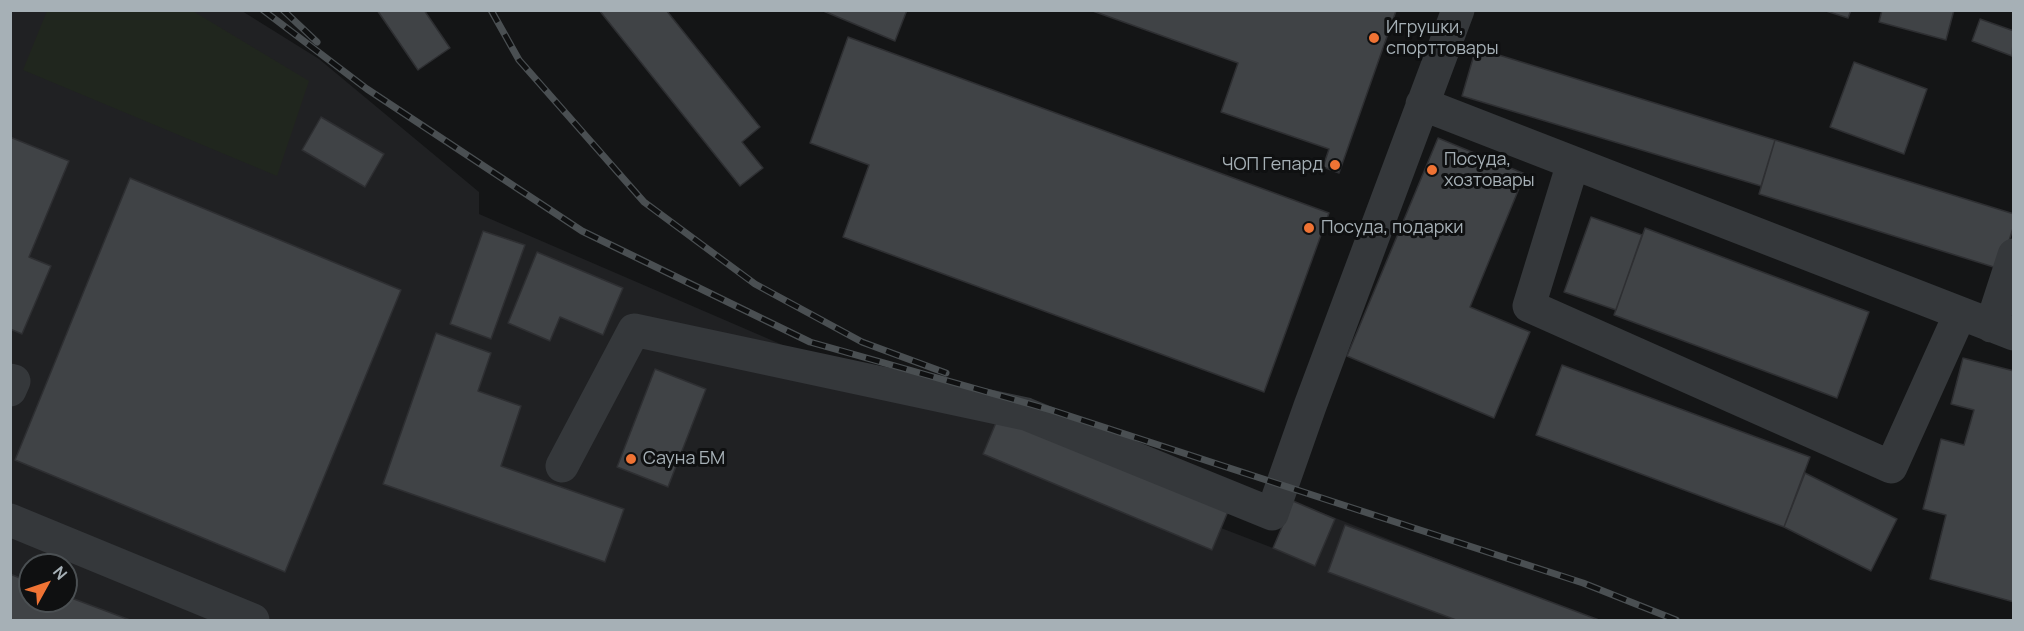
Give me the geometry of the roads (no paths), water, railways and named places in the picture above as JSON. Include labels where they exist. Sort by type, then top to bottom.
[{"type":"lane","points":[[562,466],[634,330],[1026,414],[1272,514],[1458,10]]},
{"type":"lane","points":[[1422,104],[2002,330],[2013,255]]},
{"type":"lane","points":[[1573,163],[1529,306],[1892,467],[1960,314]]},
{"type":"lane","points":[[10,380],[14,381],[10,390]]},
{"type":"lane","points":[[10,520],[253,621]]},
{"type":"railway","points":[[263,10],[367,89],[582,231],[810,342],[1051,410],[1583,583],[1676,620]]},
{"type":"railway","points":[[283,10],[317,42]]},
{"type":"railway","points":[[491,10],[519,60],[644,202],[755,284],[862,342],[946,373]]},
{"type":"place","name":"Игрушки, спорттовары","points":[[1374,38]]},
{"type":"place","name":"ЧОП Гепард","points":[[1335,165]]},
{"type":"place","name":"Посуда, хозтовары","points":[[1432,170]]},
{"type":"place","name":"Посуда, подарки","points":[[1309,228]]},
{"type":"place","name":"Сауна БМ","points":[[631,459]]}]
